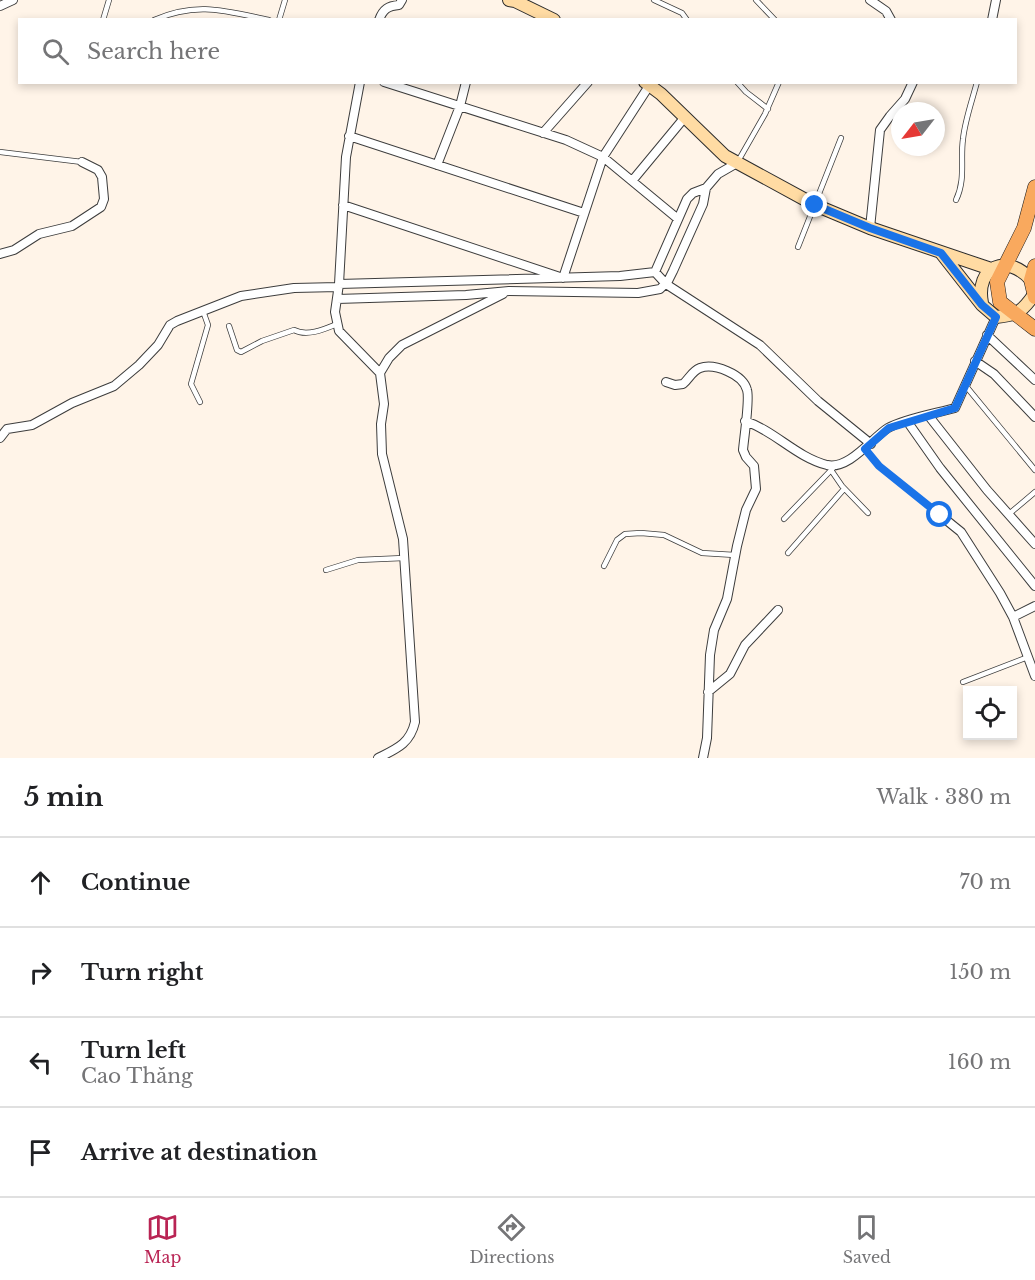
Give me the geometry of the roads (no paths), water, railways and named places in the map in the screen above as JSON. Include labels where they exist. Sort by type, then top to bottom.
[{"type":"main road","points":[[513,0],[550,18]]},
{"type":"main road","points":[[647,84],[661,94],[725,156],[815,205],[870,228],[991,269],[1006,265],[1022,269],[1031,280]]},
{"type":"main road","points":[[1035,187],[1024,228],[997,282],[1000,302],[1035,329]]},
{"type":"main road","points":[[941,253],[982,305],[996,317],[1015,315],[1034,297],[1031,280],[1035,266]]},
{"type":"main road","points":[[982,305],[979,291],[981,280],[991,269]]},
{"type":"street","points":[[0,6],[13,0]]},
{"type":"street","points":[[380,18],[382,11],[390,6],[399,5],[402,0]]},
{"type":"street","points":[[870,0],[886,11],[890,18]]},
{"type":"street","points":[[992,18],[996,0]]},
{"type":"street","points":[[360,84],[349,136],[338,299],[335,312],[339,331],[345,340],[354,346],[380,373],[384,404],[381,424],[382,454],[403,540],[415,722],[412,733],[403,746],[378,758]]},
{"type":"street","points":[[390,84],[566,140],[603,156],[678,219]]},
{"type":"street","points":[[437,165],[460,106],[466,84]]},
{"type":"street","points":[[543,133],[586,84]]},
{"type":"street","points":[[563,278],[603,156],[647,84]]},
{"type":"street","points":[[870,228],[880,130],[906,99],[912,84]]},
{"type":"street","points":[[632,181],[684,117]]},
{"type":"street","points":[[349,136],[584,213]]},
{"type":"street","points":[[0,254],[14,250],[39,234],[72,226],[101,207],[104,199],[102,177],[98,170],[82,162]]},
{"type":"street","points":[[655,272],[687,199],[693,193],[706,188],[718,174],[737,163]]},
{"type":"street","points":[[338,299],[466,295],[509,291],[638,292],[660,289],[666,284],[703,204],[706,188]]},
{"type":"street","points":[[343,205],[563,278]]},
{"type":"street","points":[[655,272],[666,284],[760,345],[868,447]]},
{"type":"street","points":[[0,438],[7,429],[32,425],[72,403],[114,386],[152,351],[170,325],[241,296],[294,288],[339,285],[620,276],[655,272]]},
{"type":"street","points":[[380,373],[389,358],[402,345],[509,291]]},
{"type":"street","points":[[745,421],[771,433],[811,459],[830,466],[838,463],[868,447],[889,428],[955,408],[996,317]]},
{"type":"street","points":[[987,335],[1035,380]]},
{"type":"street","points":[[975,361],[994,374],[1035,417]]},
{"type":"street","points":[[666,382],[675,385],[683,384],[693,372],[710,367],[741,379],[748,392],[743,450],[746,458],[754,466],[756,489],[746,510],[727,599],[714,630],[708,692],[708,728],[703,758]]},
{"type":"street","points":[[928,415],[987,490],[1035,544]]},
{"type":"street","points":[[907,421],[954,486],[1035,586]]},
{"type":"street","points":[[940,515],[961,532],[1013,617],[1035,676]]},
{"type":"street","points":[[1013,617],[1035,606]]},
{"type":"street","points":[[708,692],[730,674],[745,645],[778,610]]},
{"type":"lane","points":[[104,18],[109,0]]},
{"type":"lane","points":[[280,18],[285,0]]},
{"type":"lane","points":[[654,0],[682,13],[686,18]]},
{"type":"lane","points":[[756,0],[773,18]]},
{"type":"lane","points":[[159,18],[184,9],[220,9],[260,18]]},
{"type":"lane","points":[[739,84],[768,109]]},
{"type":"lane","points":[[737,163],[768,109],[778,84]]},
{"type":"lane","points":[[956,200],[964,170],[963,140],[976,84]]},
{"type":"lane","points":[[798,247],[841,138]]},
{"type":"lane","points":[[0,152],[82,162]]},
{"type":"lane","points":[[200,402],[191,384],[208,326],[203,311]]},
{"type":"lane","points":[[229,326],[237,350],[241,352],[262,341],[294,330],[298,333],[320,331],[337,324]]},
{"type":"lane","points":[[965,385],[1035,470]]},
{"type":"lane","points":[[868,447],[879,466],[940,515]]},
{"type":"lane","points":[[784,519],[838,463]]},
{"type":"lane","points":[[831,470],[844,489],[868,513]]},
{"type":"lane","points":[[788,553],[844,489]]},
{"type":"lane","points":[[1009,514],[1034,496]]},
{"type":"lane","points":[[604,566],[617,540],[625,534],[641,532],[664,535],[702,553],[735,555]]},
{"type":"lane","points":[[326,570],[358,560],[404,558]]},
{"type":"lane","points":[[963,681],[1028,657]]}]
